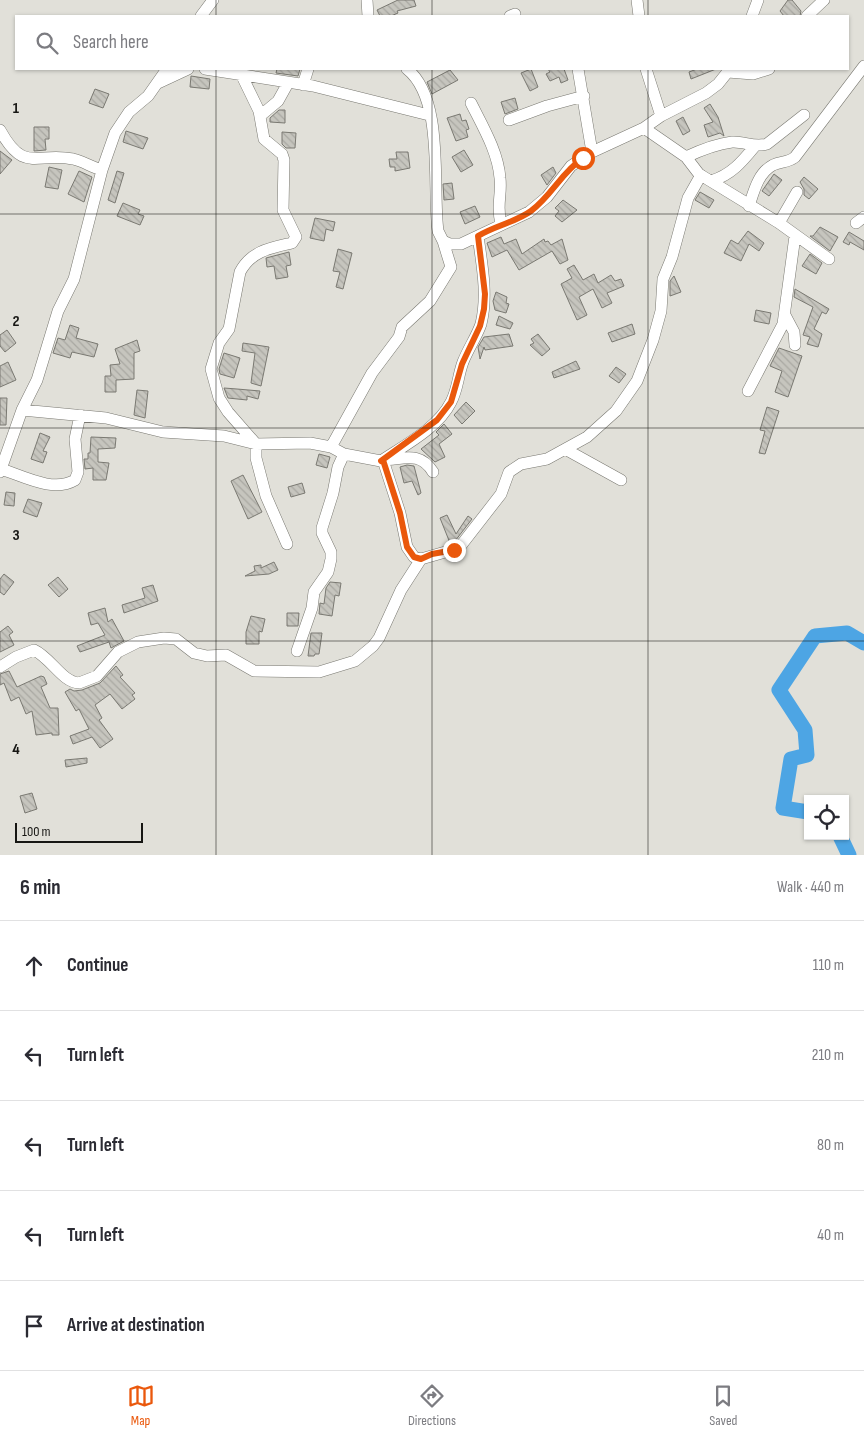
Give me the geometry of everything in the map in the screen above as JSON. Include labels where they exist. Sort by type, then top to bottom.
[{"type":"street","points":[[202,15],[213,0]]},
{"type":"street","points":[[367,0],[368,15]]},
{"type":"street","points":[[637,0],[639,15]]},
{"type":"street","points":[[752,15],[758,0]]},
{"type":"street","points":[[808,15],[824,0]]},
{"type":"street","points":[[749,206],[758,181],[770,167],[789,162],[795,157],[864,66]]},
{"type":"street","points":[[80,415],[76,439],[78,472],[75,480],[65,485],[52,484],[1,470],[22,410],[37,380],[58,311],[74,279],[102,170],[115,133],[123,120],[158,83],[166,70]]},
{"type":"street","points":[[158,83],[186,70]]},
{"type":"street","points":[[211,70],[302,85],[429,115]]},
{"type":"street","points":[[302,85],[308,70]]},
{"type":"street","points":[[331,448],[372,372],[395,343],[402,327],[430,301],[450,267],[437,225],[434,133],[418,79],[410,70]]},
{"type":"street","points":[[578,70],[592,152]]},
{"type":"street","points":[[646,70],[661,116]]},
{"type":"street","points":[[443,240],[450,244],[461,244],[530,212],[547,197],[571,166],[592,152],[644,128],[661,116],[706,93],[718,84],[729,70],[753,74],[766,70]]},
{"type":"street","points":[[242,76],[260,116],[264,139],[282,154],[284,160],[283,210],[296,237],[292,243],[255,254],[244,264],[240,272],[229,329],[219,343],[211,369],[219,398],[228,412],[256,444],[256,458],[266,496],[287,544]]},
{"type":"street","points":[[260,116],[278,101],[288,83]]},
{"type":"street","points":[[509,120],[547,106],[584,96]]},
{"type":"street","points":[[471,103],[487,135],[498,165],[501,188],[497,208],[501,224]]},
{"type":"street","points":[[686,157],[706,148],[732,142],[755,146],[767,144],[776,139],[804,115]]},
{"type":"street","points":[[644,128],[686,157],[706,178],[749,206],[780,223],[828,259]]},
{"type":"street","points":[[0,130],[11,148],[26,159],[72,159],[102,170]]},
{"type":"street","points":[[382,461],[400,513],[407,547],[414,557],[421,559],[459,548],[500,494],[510,472],[521,464],[547,459],[587,437],[616,411],[637,381],[661,311],[663,279],[672,257],[688,198],[706,178],[724,177],[734,170],[755,146]]},
{"type":"street","points":[[780,223],[797,192]]},
{"type":"street","points":[[382,461],[437,420],[451,402],[462,364],[480,326],[484,309],[485,294],[478,236]]},
{"type":"street","points":[[748,391],[777,338],[785,315],[795,236]]},
{"type":"street","points":[[785,315],[794,332],[795,345]]},
{"type":"street","points":[[22,410],[106,418],[163,432],[224,436],[256,444],[294,441],[331,448],[344,454],[382,461],[420,458],[427,462],[433,472]]},
{"type":"street","points":[[565,449],[622,480]]},
{"type":"street","points":[[297,651],[312,608],[314,592],[328,572],[331,552],[322,534],[322,528],[333,493],[338,467],[344,454]]},
{"type":"street","points":[[0,667],[16,657],[34,650],[53,663],[64,678],[78,683],[97,676],[118,652],[138,642],[164,638],[176,639],[194,653],[208,656],[226,655],[254,671],[328,671],[356,662],[373,646],[401,590],[421,559]]},
{"type":"building","points":[[398,0],[414,0],[416,6],[397,11],[398,13],[393,15],[380,15],[377,10]]},
{"type":"building","points":[[788,0],[792,0],[801,11],[800,15],[783,15],[780,11]]},
{"type":"building","points":[[277,70],[300,70],[298,76],[276,73]]},
{"type":"building","points":[[450,70],[458,80],[432,94],[427,82]]},
{"type":"building","points":[[531,70],[538,87],[530,91],[521,73]]},
{"type":"building","points":[[549,70],[564,70],[568,80],[561,83],[559,77],[550,81],[546,74],[550,72]]},
{"type":"building","points":[[694,70],[714,70],[691,79],[689,72]]},
{"type":"building","points":[[191,76],[210,79],[209,89],[190,87]]},
{"type":"building","points":[[95,89],[109,94],[103,108],[89,103]]},
{"type":"building","points":[[515,98],[518,109],[505,114],[501,102]]},
{"type":"building","points":[[710,104],[718,117],[724,136],[720,133],[708,137],[704,125],[713,122],[704,108]]},
{"type":"building","points":[[279,110],[285,110],[285,123],[270,122],[270,118]]},
{"type":"building","points":[[460,114],[462,121],[466,120],[469,129],[466,130],[468,137],[456,141],[447,118]]},
{"type":"building","points":[[683,117],[690,131],[683,135],[676,121]]},
{"type":"building","points":[[34,127],[49,127],[49,139],[45,139],[46,150],[34,151]]},
{"type":"building","points":[[126,131],[148,138],[143,149],[123,142]]},
{"type":"building","points":[[282,132],[296,133],[295,148],[286,148],[282,144]]},
{"type":"building","points":[[464,150],[473,165],[461,172],[452,157]]},
{"type":"building","points":[[0,151],[12,160],[0,174]]},
{"type":"building","points":[[396,152],[408,152],[410,168],[395,171],[395,167],[390,167],[389,159],[397,159]]},
{"type":"building","points":[[49,167],[62,170],[58,189],[45,187]]},
{"type":"building","points":[[553,167],[556,173],[547,185],[541,175]]},
{"type":"building","points":[[79,171],[92,177],[84,202],[68,194]]},
{"type":"building","points":[[117,171],[124,173],[115,203],[108,200]]},
{"type":"building","points":[[774,174],[782,180],[769,196],[762,191]]},
{"type":"building","points":[[804,177],[818,189],[809,199],[804,195],[804,189],[800,182]]},
{"type":"building","points":[[452,183],[454,199],[444,200],[443,184]]},
{"type":"building","points":[[700,192],[714,200],[709,208],[695,200]]},
{"type":"building","points":[[563,200],[577,210],[562,222],[555,216],[559,211],[555,208]]},
{"type":"building","points":[[123,203],[140,210],[138,214],[144,216],[140,225],[117,216]]},
{"type":"building","points":[[475,206],[480,217],[465,224],[460,212]]},
{"type":"building","points":[[315,218],[335,222],[333,231],[326,229],[324,241],[310,238]]},
{"type":"building","points":[[820,227],[838,237],[830,251],[810,236],[813,236]]},
{"type":"building","points":[[748,231],[764,243],[759,251],[749,244],[741,261],[724,253],[731,240],[738,244]]},
{"type":"building","points":[[849,232],[864,241],[864,250],[850,242],[849,245],[843,242]]},
{"type":"building","points":[[501,237],[504,244],[516,239],[522,254],[544,239],[545,242],[548,241],[551,245],[562,239],[568,260],[560,264],[552,251],[519,270],[507,250],[492,257],[487,243]]},
{"type":"building","points":[[338,249],[352,253],[343,289],[336,287],[340,272],[333,271]]},
{"type":"building","points":[[289,252],[291,265],[286,266],[288,277],[276,279],[274,266],[267,267],[266,258]]},
{"type":"building","points":[[810,254],[822,263],[816,274],[802,266]]},
{"type":"building","points":[[574,265],[583,280],[594,274],[598,283],[611,275],[615,281],[621,279],[624,286],[607,293],[612,303],[602,308],[593,289],[579,297],[587,315],[577,320],[561,284],[572,278],[567,269]]},
{"type":"building","points":[[674,276],[681,292],[670,296],[670,281]]},
{"type":"building","points":[[795,289],[829,309],[826,314],[822,312],[814,329],[822,334],[818,347],[807,344],[810,337],[803,335],[813,307],[794,297]]},
{"type":"building","points":[[496,292],[507,297],[506,303],[509,304],[506,313],[495,310],[493,301]]},
{"type":"building","points":[[756,310],[771,313],[769,324],[754,321]]},
{"type":"building","points":[[499,316],[513,323],[510,329],[496,325]]},
{"type":"building","points":[[632,324],[635,334],[612,342],[608,333]]},
{"type":"building","points":[[70,325],[79,328],[76,338],[98,344],[94,357],[72,352],[70,358],[53,353],[58,338],[65,340]]},
{"type":"building","points":[[7,330],[16,343],[5,352],[0,346],[0,335]]},
{"type":"building","points":[[509,334],[513,346],[485,350],[484,347],[480,359],[478,347],[484,337]]},
{"type":"building","points":[[538,334],[550,349],[542,356],[530,345],[534,343],[531,339]]},
{"type":"building","points":[[137,340],[140,351],[134,353],[134,379],[116,380],[116,392],[105,392],[105,376],[111,376],[110,365],[120,364],[115,349]]},
{"type":"building","points":[[243,343],[269,347],[261,386],[251,383],[255,353],[242,351]]},
{"type":"building","points":[[779,348],[802,356],[788,397],[775,392],[782,371],[770,366]]},
{"type":"building","points":[[224,353],[240,358],[234,378],[220,374],[219,369]]},
{"type":"building","points":[[576,361],[580,369],[554,378],[552,372]]},
{"type":"building","points":[[8,362],[16,380],[0,387],[0,366]]},
{"type":"building","points":[[616,367],[626,374],[619,383],[609,376]]},
{"type":"building","points":[[224,388],[260,391],[258,399],[247,396],[247,400],[228,398]]},
{"type":"building","points":[[137,390],[148,391],[145,418],[134,415]]},
{"type":"building","points":[[0,398],[7,398],[6,425],[0,425]]},
{"type":"building","points":[[466,402],[475,411],[462,424],[454,415]]},
{"type":"building","points":[[767,407],[779,411],[765,454],[759,453],[765,431],[760,430]]},
{"type":"building","points":[[444,424],[452,434],[439,444],[445,457],[435,462],[421,449],[439,435],[436,432]]},
{"type":"building","points":[[40,433],[50,437],[43,451],[47,452],[43,463],[31,459]]},
{"type":"building","points":[[91,437],[116,438],[115,448],[98,449],[98,462],[109,463],[106,480],[93,480],[93,468],[85,469],[84,459],[88,459],[88,453],[90,453]]},
{"type":"building","points":[[319,454],[330,457],[327,468],[316,465]]},
{"type":"building","points":[[414,466],[421,493],[418,495],[412,481],[404,483],[400,467]]},
{"type":"building","points":[[243,475],[262,512],[248,519],[231,481]]},
{"type":"building","points":[[302,483],[305,493],[291,497],[288,487]]},
{"type":"building","points":[[6,492],[15,493],[14,506],[4,505]]},
{"type":"building","points":[[28,499],[42,503],[37,517],[23,512]]},
{"type":"building","points":[[447,515],[456,534],[468,516],[472,519],[455,541],[450,543],[440,518]]},
{"type":"building","points":[[274,562],[278,570],[269,574],[245,576],[255,571],[254,566],[261,565],[261,568]]},
{"type":"building","points":[[4,574],[14,582],[4,595],[0,592],[0,579]]},
{"type":"building","points":[[58,577],[68,589],[59,597],[48,585]]},
{"type":"building","points":[[330,582],[341,583],[339,596],[335,595],[332,616],[319,614],[320,603],[324,604],[326,588]]},
{"type":"building","points":[[153,585],[158,601],[124,613],[122,605],[145,598],[142,588]]},
{"type":"building","points":[[105,608],[108,622],[112,619],[124,641],[111,648],[109,642],[80,652],[77,646],[105,635],[98,623],[91,625],[88,613]]},
{"type":"building","points":[[287,613],[299,613],[298,626],[287,626]]},
{"type":"building","points":[[251,616],[265,619],[262,632],[259,631],[259,644],[246,644],[246,632]]},
{"type":"building","points":[[8,626],[13,632],[9,635],[14,645],[0,652],[0,632]]},
{"type":"building","points":[[311,633],[322,633],[319,654],[308,656]]},
{"type":"building","points":[[116,666],[123,675],[120,677],[135,693],[132,695],[135,699],[122,709],[110,694],[95,705],[102,718],[99,720],[113,739],[100,748],[92,737],[73,744],[70,736],[89,729],[79,709],[76,711],[65,692],[70,689],[74,691],[82,690],[100,683]]},
{"type":"building","points":[[9,671],[17,687],[41,676],[44,677],[47,684],[41,687],[50,708],[58,708],[59,735],[52,735],[52,733],[36,735],[32,711],[26,714],[19,697],[11,701],[4,683],[0,685],[0,674]]},
{"type":"building","points":[[87,758],[87,763],[66,767],[65,760]]},
{"type":"building","points":[[32,793],[37,809],[25,813],[20,796]]},
{"type":"waterway","points":[[804,811],[783,808],[791,759],[807,755],[805,730],[779,690],[815,636],[847,633],[864,643]]},
{"type":"waterway","points":[[842,840],[849,855]]},
{"type":"route","points":[[454,550],[432,554],[421,559],[414,557],[410,553],[404,539],[400,513],[383,460],[381,461],[437,420],[447,410],[456,392],[462,364],[480,326],[484,309],[485,294],[478,236],[530,212],[547,197],[561,176],[583,158]]}]
